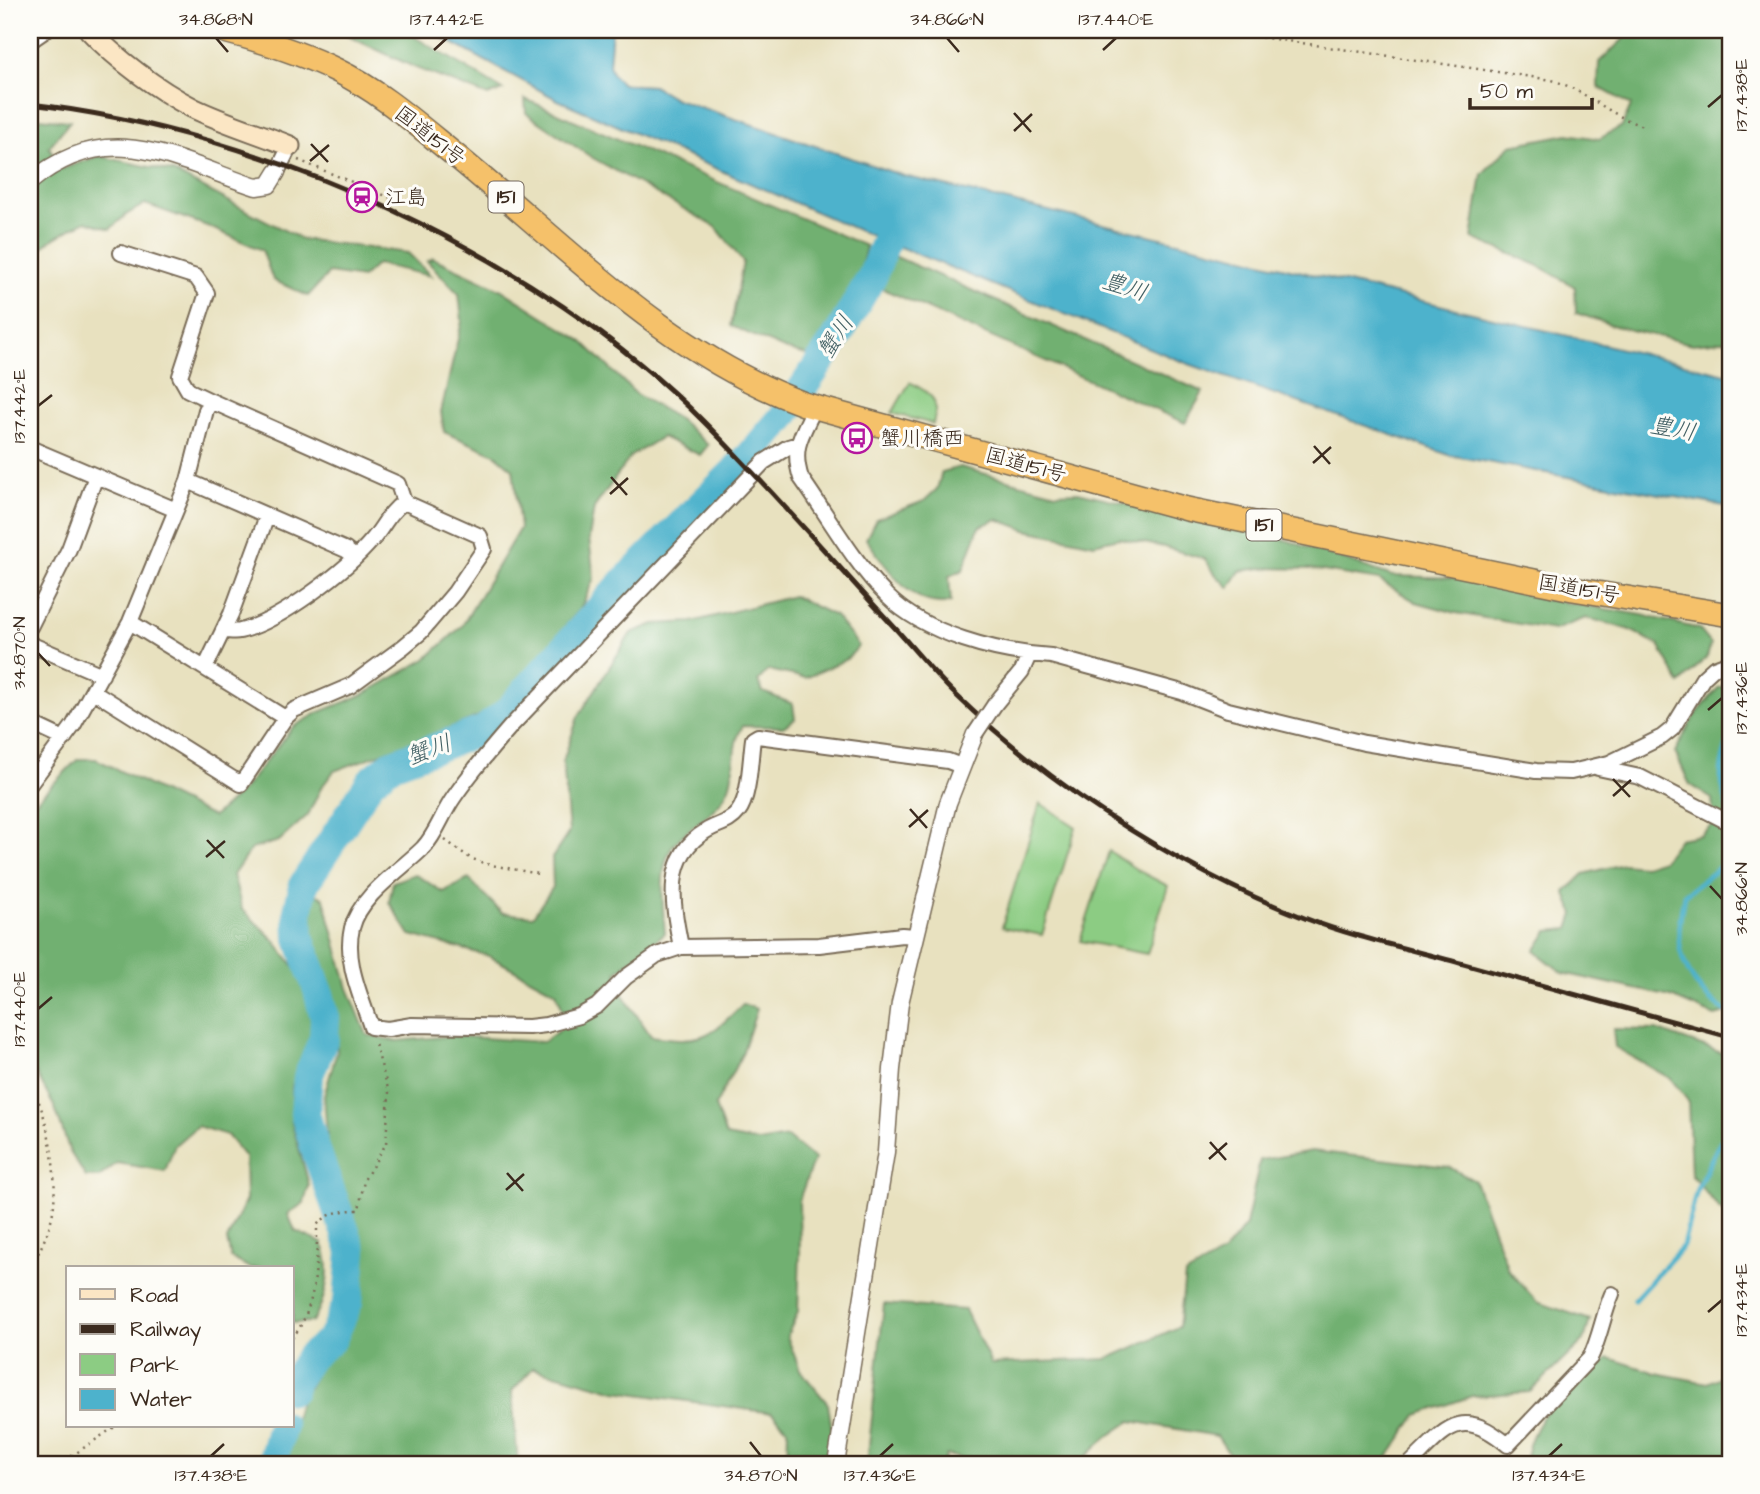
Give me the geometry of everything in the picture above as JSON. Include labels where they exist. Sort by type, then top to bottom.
[{"type":"highway","name":"国道151号","points":[[221,30],[289,49],[338,71],[377,94],[661,327],[706,358],[775,393],[1187,509],[1573,589],[1730,615]]},
{"type":"main road","points":[[89,30],[163,91],[195,109],[288,150]]},
{"type":"street","points":[[30,41],[46,30]]},
{"type":"street","points":[[30,182],[71,155],[103,147],[131,147],[256,187],[268,185],[288,150]]},
{"type":"street","points":[[93,691],[242,784],[285,718],[294,710],[350,686],[404,647],[421,632],[455,592],[484,549],[480,536],[404,502],[398,484],[188,390],[180,376],[207,293],[196,276],[121,253]]},
{"type":"street","points":[[30,784],[64,739],[130,622],[188,481],[206,410],[211,401]]},
{"type":"street","points":[[810,405],[796,460],[801,478],[872,579],[910,615],[939,630],[1028,655],[1051,656],[1182,692],[1228,710],[1364,743],[1536,771],[1571,772],[1597,768],[1662,737],[1677,722],[1703,678],[1714,668],[1730,662]]},
{"type":"street","points":[[798,444],[764,462],[478,763],[423,848],[384,882],[363,906],[353,925],[349,946],[352,970],[371,1027],[388,1029],[412,1025],[546,1025],[579,1016],[597,1006],[626,977],[657,956],[681,947],[819,945],[902,935],[915,936]]},
{"type":"street","points":[[30,448],[176,510]]},
{"type":"street","points":[[30,627],[69,549],[96,476]]},
{"type":"street","points":[[188,481],[346,550],[355,557]]},
{"type":"street","points":[[224,631],[239,631],[277,615],[330,580],[373,539],[392,510],[404,502]]},
{"type":"street","points":[[205,668],[224,631],[267,516]]},
{"type":"street","points":[[130,622],[285,718]]},
{"type":"street","points":[[30,644],[102,675]]},
{"type":"street","points":[[836,1464],[886,1152],[900,1003],[915,936],[948,803],[961,766],[975,734],[1022,671],[1028,655]]},
{"type":"street","points":[[30,723],[64,739]]},
{"type":"street","points":[[681,947],[674,910],[673,880],[678,860],[704,831],[729,821],[738,813],[744,801],[753,739],[758,736],[948,761],[961,766]]},
{"type":"street","points":[[1597,768],[1640,777],[1727,820]]},
{"type":"street","points":[[1410,1464],[1444,1431],[1462,1423],[1482,1426],[1508,1445],[1590,1358],[1597,1345],[1605,1310],[1612,1294]]},
{"type":"path","points":[[1213,30],[1552,80],[1570,85],[1618,116],[1643,126]]},
{"type":"path","points":[[288,150],[401,202]]},
{"type":"path","points":[[435,832],[470,858],[486,864],[539,874]]},
{"type":"path","points":[[294,1336],[300,1328],[310,1302],[315,1271],[317,1225],[325,1216],[333,1213],[359,1210],[364,1180],[386,1144],[389,1092],[371,1027]]},
{"type":"path","points":[[30,1083],[42,1108],[52,1163],[54,1205],[43,1245],[30,1270]]},
{"type":"path","points":[[60,1464],[113,1428]]},
{"type":"green space","points":[[335,30],[403,30],[503,90],[488,96],[416,68]]},
{"type":"green space","points":[[1673,30],[1730,30],[1730,340],[1692,344],[1618,327],[1576,313],[1575,287],[1537,265],[1472,238],[1482,174],[1511,145],[1568,134],[1599,139],[1622,126],[1631,105],[1598,87],[1599,62],[1629,34],[1664,38]]},
{"type":"green space","points":[[525,99],[866,246],[860,274],[810,356],[784,349],[731,326],[743,262],[716,227],[591,157],[526,113]]},
{"type":"green space","points":[[30,117],[70,121],[49,147],[62,169],[99,156],[173,172],[301,239],[408,253],[431,276],[377,264],[362,278],[329,273],[308,296],[273,280],[262,250],[207,226],[145,204],[110,229],[86,221],[70,229],[40,250],[30,264]]},
{"type":"green space","points":[[894,256],[1203,392],[1185,423],[881,288]]},
{"type":"green space","points":[[433,258],[500,289],[582,341],[636,394],[680,420],[708,445],[700,455],[662,437],[631,456],[594,508],[589,538],[594,578],[581,608],[495,709],[334,771],[321,788],[308,815],[279,841],[251,849],[233,875],[242,909],[274,940],[303,978],[315,1012],[309,1047],[292,1086],[292,1123],[309,1185],[304,1203],[288,1214],[295,1231],[322,1243],[326,1252],[328,1273],[321,1304],[312,1322],[294,1323],[294,1266],[246,1266],[231,1258],[227,1240],[246,1200],[245,1157],[227,1135],[197,1126],[175,1145],[165,1171],[117,1163],[99,1177],[86,1177],[70,1152],[55,1108],[30,1062],[30,807],[78,759],[96,759],[213,817],[242,791],[293,727],[320,712],[362,695],[426,659],[462,626],[520,528],[513,469],[495,454],[444,432],[441,412],[462,321],[459,294],[427,261]]},
{"type":"green space","points":[[910,382],[932,398],[935,408],[933,424],[892,413]]},
{"type":"green space","points":[[960,467],[1056,493],[1078,492],[1289,541],[1392,576],[1463,578],[1544,599],[1642,615],[1699,629],[1711,644],[1707,657],[1680,684],[1659,645],[1628,629],[1586,618],[1554,630],[1456,613],[1416,602],[1379,580],[1311,569],[1262,568],[1240,571],[1229,588],[1205,559],[1119,538],[1094,544],[1026,530],[997,519],[979,527],[963,570],[949,576],[951,602],[924,600],[901,584],[866,539],[876,519],[924,501],[937,489],[942,472]]},
{"type":"green space","points":[[793,596],[835,616],[859,646],[847,659],[806,678],[768,670],[758,681],[763,692],[793,704],[795,719],[783,727],[743,726],[735,747],[732,777],[726,794],[669,852],[662,886],[665,933],[617,972],[623,995],[651,1036],[682,1039],[703,1036],[721,1025],[743,1004],[757,1009],[742,1054],[715,1106],[726,1136],[758,1142],[787,1137],[814,1159],[799,1200],[798,1312],[787,1336],[800,1370],[828,1404],[833,1436],[828,1464],[787,1464],[788,1429],[772,1413],[616,1391],[533,1368],[512,1391],[518,1464],[283,1464],[299,1404],[322,1362],[342,1342],[356,1293],[359,1254],[356,1234],[328,1148],[324,1096],[337,1051],[332,999],[311,934],[310,905],[315,894],[324,898],[348,988],[367,1035],[396,1041],[453,1036],[543,1042],[568,1024],[556,992],[489,956],[410,935],[389,902],[393,882],[415,874],[443,892],[469,879],[502,913],[533,916],[553,887],[552,858],[569,832],[563,761],[578,717],[631,633],[654,624],[692,622]]},
{"type":"green space","points":[[1730,686],[1730,902],[1725,933],[1730,951],[1730,1012],[1715,1016],[1671,997],[1563,973],[1535,951],[1548,931],[1569,929],[1574,914],[1565,892],[1584,874],[1623,864],[1644,866],[1663,860],[1679,839],[1700,835],[1714,823],[1712,799],[1690,785],[1675,752],[1694,717],[1718,688]]},
{"type":"green space","points":[[1040,803],[1076,827],[1042,935],[1002,927]]},
{"type":"green space","points":[[1109,851],[1168,886],[1147,954],[1080,941]]},
{"type":"green space","points":[[1613,1029],[1656,1030],[1730,1056],[1730,1217],[1691,1175],[1688,1101],[1671,1079],[1615,1047]]},
{"type":"green space","points":[[1312,1151],[1449,1167],[1475,1181],[1508,1269],[1537,1302],[1590,1320],[1584,1340],[1530,1392],[1472,1396],[1417,1415],[1383,1464],[1236,1464],[1217,1436],[1131,1421],[1106,1438],[1078,1464],[990,1464],[946,1455],[943,1464],[867,1464],[884,1304],[965,1310],[991,1364],[1107,1359],[1179,1327],[1185,1275],[1223,1253],[1246,1225],[1260,1160]]},
{"type":"green space","points":[[1609,1358],[1656,1373],[1707,1383],[1730,1373],[1730,1464],[1526,1464],[1530,1441],[1550,1407],[1579,1376]]},
{"type":"water","name":"豊川","points":[[428,30],[612,30],[609,65],[613,75],[622,84],[654,86],[676,99],[904,176],[1730,375],[1730,507],[1449,455],[1186,363],[860,231],[558,100]]},
{"type":"waterway","name":"蟹川","points":[[294,1383],[310,1357],[332,1339],[348,1302],[352,1251],[305,1113],[308,1077],[324,1038],[325,1018],[299,937],[298,911],[304,884],[371,781],[392,764],[484,730],[507,712],[624,582],[751,455],[784,416],[837,337],[873,275],[897,210]]},
{"type":"waterway","points":[[1730,736],[1721,774],[1730,813]]},
{"type":"waterway","points":[[1730,844],[1720,867],[1684,895],[1679,933],[1684,962],[1695,982],[1711,1000],[1730,1014]]},
{"type":"waterway","points":[[1634,1300],[1683,1246],[1697,1189],[1720,1142],[1730,1130]]},
{"type":"waterway","name":"蟹川","points":[[272,1464],[281,1428]]},
{"type":"railway","points":[[30,104],[119,118],[210,141],[302,172],[393,210],[480,255],[562,306],[638,362],[705,423],[778,499],[940,679],[985,722],[1079,796],[1133,832],[1189,864],[1247,894],[1345,932],[1730,1037]]},
{"type":"place","name":"江島","points":[[362,197]]},
{"type":"place","name":"蟹川橋西","points":[[857,438]]}]
